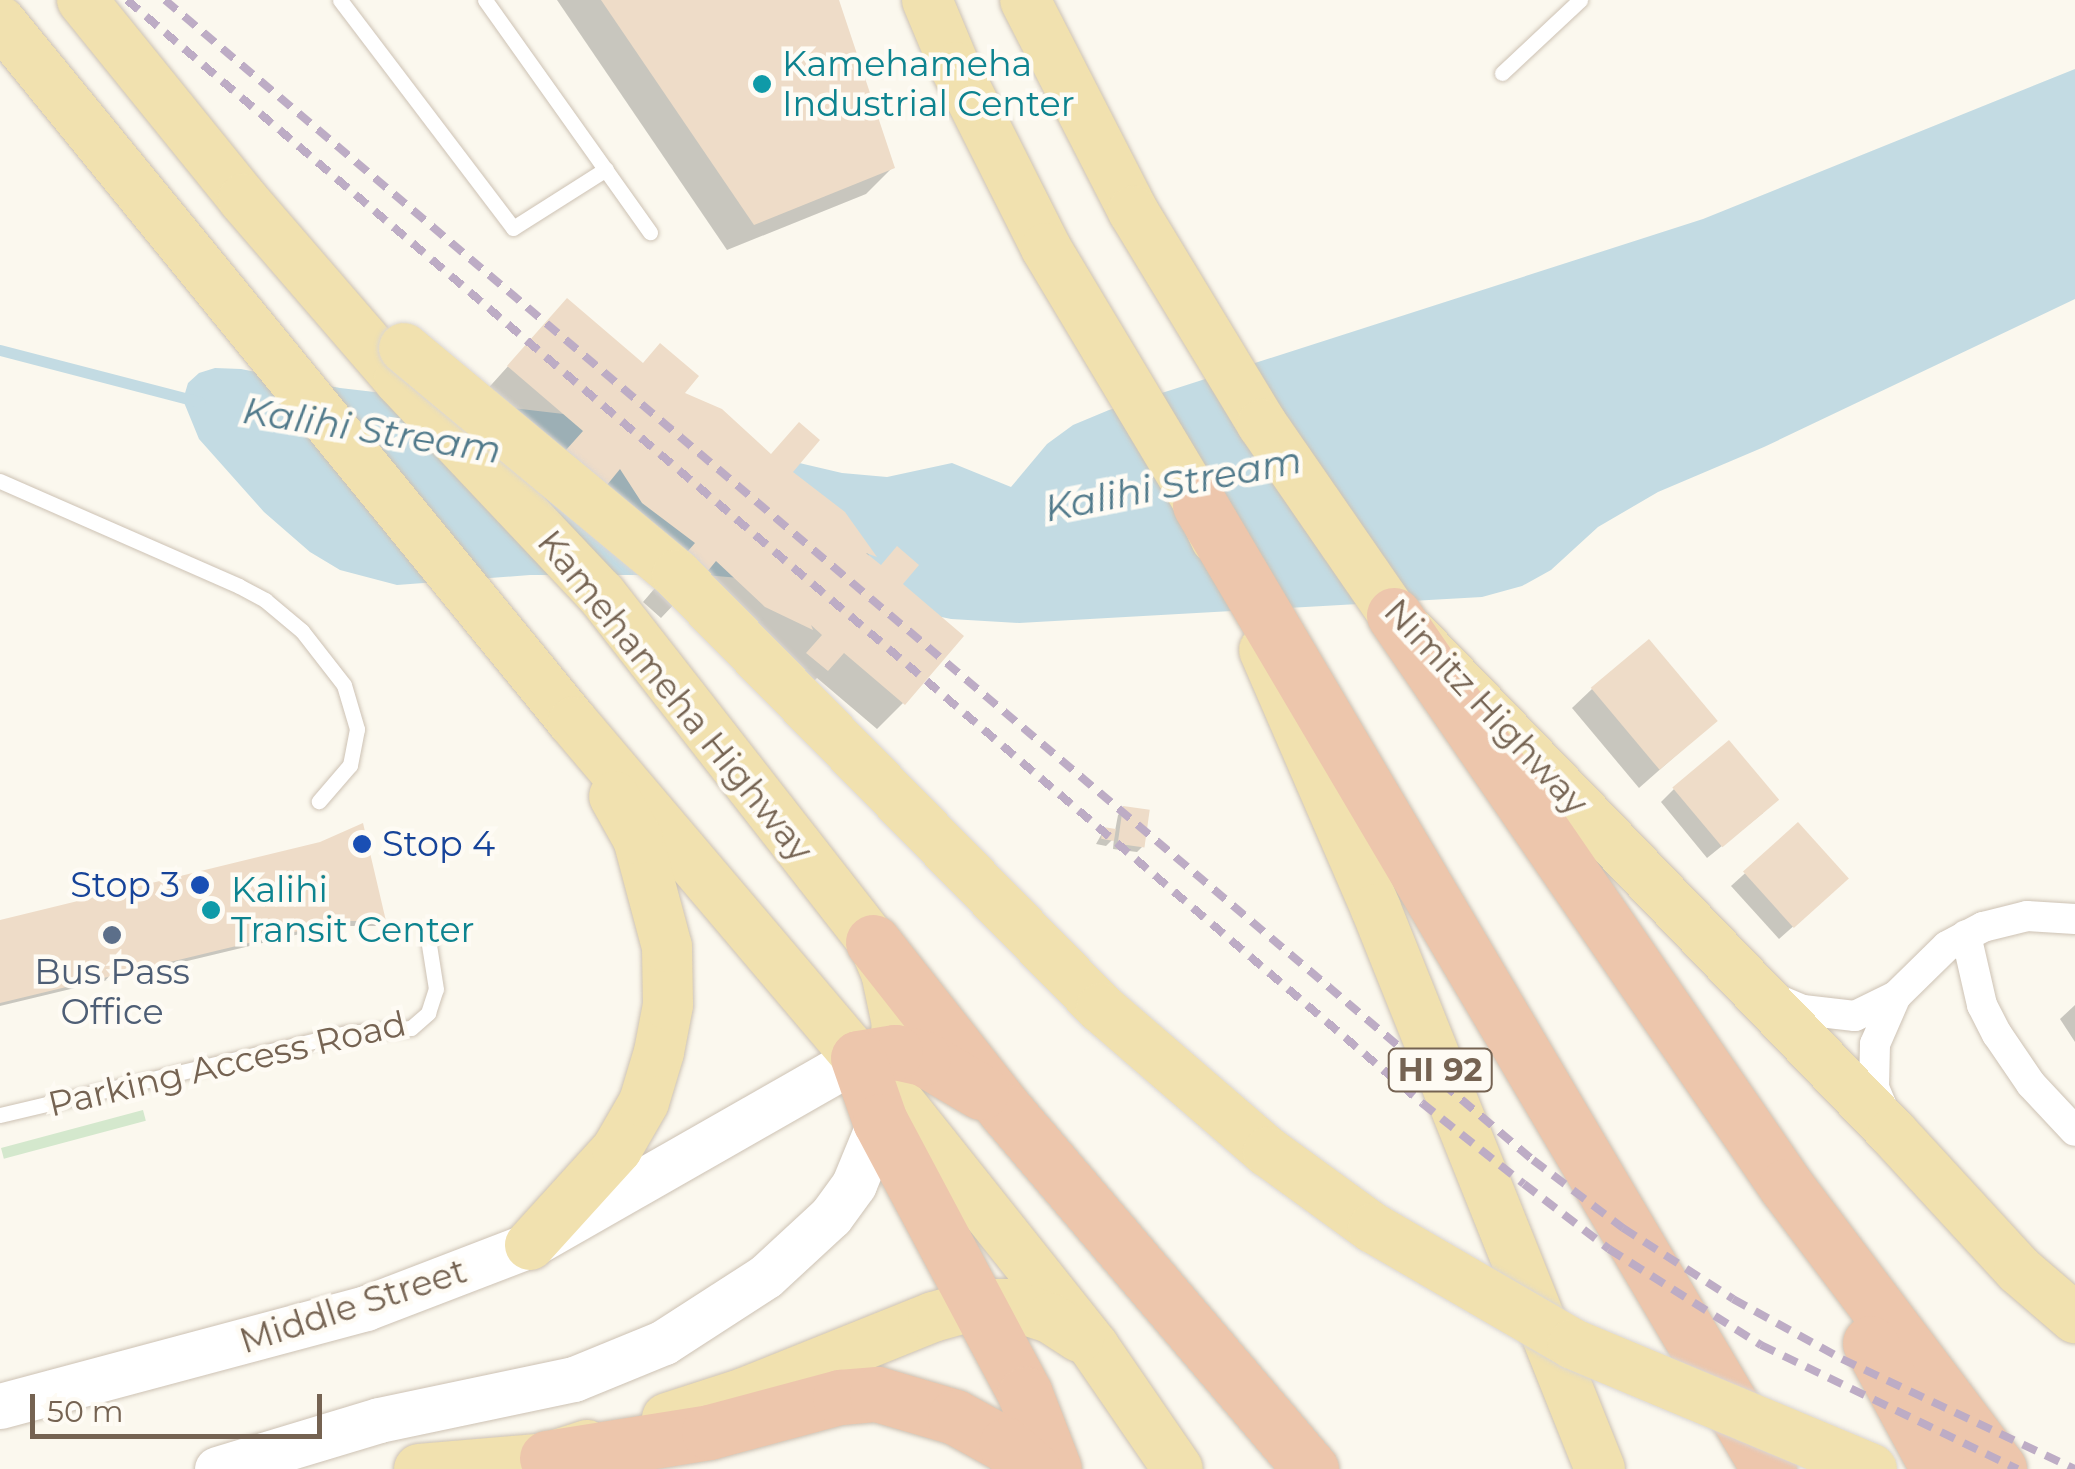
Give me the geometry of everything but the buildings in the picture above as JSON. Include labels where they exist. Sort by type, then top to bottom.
[{"type":"highway","points":[[1200,505],[1285,672],[1475,966],[1769,1469]]},
{"type":"highway","points":[[1394,615],[1786,1186],[1999,1469]]},
{"type":"highway","points":[[873,942],[1007,1112],[1311,1469]]},
{"type":"highway","points":[[1007,1112],[959,1076],[923,1058],[881,1080],[979,1304],[1026,1394],[1054,1469]]},
{"type":"highway","points":[[1786,1186],[1938,1469]]},
{"type":"highway","points":[[547,1458],[709,1432],[840,1397],[877,1394],[955,1417],[1006,1446],[1033,1469]]},
{"type":"main road","points":[[82,0],[242,200],[402,364],[676,576],[1100,1008],[1268,1152],[1373,1228],[1573,1344],[1872,1469]]},
{"type":"main road","points":[[927,0],[955,68],[1046,248],[1200,505]]},
{"type":"main road","name":"Nimitz Highway","points":[[1025,0],[1134,212],[1262,424],[1394,615],[1756,989],[2019,1270],[2075,1318]]},
{"type":"main road","points":[[0,21],[574,722],[881,1080],[1094,1347],[1178,1469]]},
{"type":"main road","name":"Kamehameha Highway","points":[[402,364],[601,594],[873,942]]},
{"type":"main road","name":"HI 92","points":[[1285,672],[1600,1469]]},
{"type":"main road","points":[[530,1244],[617,1149],[644,1102],[668,1004],[666,948],[638,839],[574,722]]},
{"type":"main road","points":[[217,1469],[379,1420],[574,1380],[664,1342],[717,1312],[766,1276],[831,1216],[854,1184],[881,1080],[894,1009],[873,942]]},
{"type":"main road","name":"Middle Street","points":[[0,1406],[366,1308],[530,1244],[881,1080]]},
{"type":"main road","points":[[419,1469],[547,1458],[744,1393],[933,1317],[979,1304],[1007,1304],[1050,1318],[1094,1347]]},
{"type":"street","points":[[1756,989],[1804,1010],[1856,1016],[1896,996],[1947,946],[1983,926],[2027,916],[2075,918]]},
{"type":"street","points":[[1966,936],[1982,1004],[1997,1034],[2031,1084],[2075,1131]]},
{"type":"street","points":[[1893,1133],[1874,1088],[1875,1044],[1896,996]]},
{"type":"lane","points":[[340,0],[513,228],[606,170]]},
{"type":"lane","points":[[485,0],[650,232]]},
{"type":"lane","points":[[1502,74],[1580,0]]},
{"type":"lane","points":[[0,482],[239,586],[265,600],[302,631],[344,685],[357,728],[350,765],[320,801]]},
{"type":"lane","name":"Parking Access Road","points":[[0,1115],[346,1033],[411,1028],[428,1013],[436,989],[427,932]]},
{"type":"green space","points":[[143,1110],[146,1121],[4,1159],[1,1148]]},
{"type":"water","points":[[2075,69],[2075,299],[1764,447],[1658,492],[1598,527],[1551,570],[1522,586],[1482,597],[1019,623],[951,619],[764,580],[704,575],[530,575],[397,585],[340,570],[310,552],[264,512],[199,439],[183,400],[188,383],[199,373],[215,368],[241,369],[340,388],[615,420],[842,473],[887,477],[952,463],[1011,487],[1047,444],[1073,425],[1109,410],[1703,219]]},
{"type":"waterway","name":"Kalihi Stream","points":[[0,350],[199,402]]},
{"type":"railway","points":[[127,0],[1422,1103],[1524,1184],[1609,1249],[1761,1345],[2018,1469]]},
{"type":"railway","points":[[165,0],[1533,1160],[1623,1228],[1733,1299],[1842,1359],[2075,1469]]},
{"type":"place","name":"Kamehameha Industrial Center","points":[[762,84]]},
{"type":"place","name":"Stop 4","points":[[362,844]]},
{"type":"place","name":"Stop 3","points":[[200,885]]},
{"type":"place","name":"Kalihi Transit Center","points":[[211,910]]},
{"type":"place","name":"Bus Pass Office","points":[[112,935]]}]
